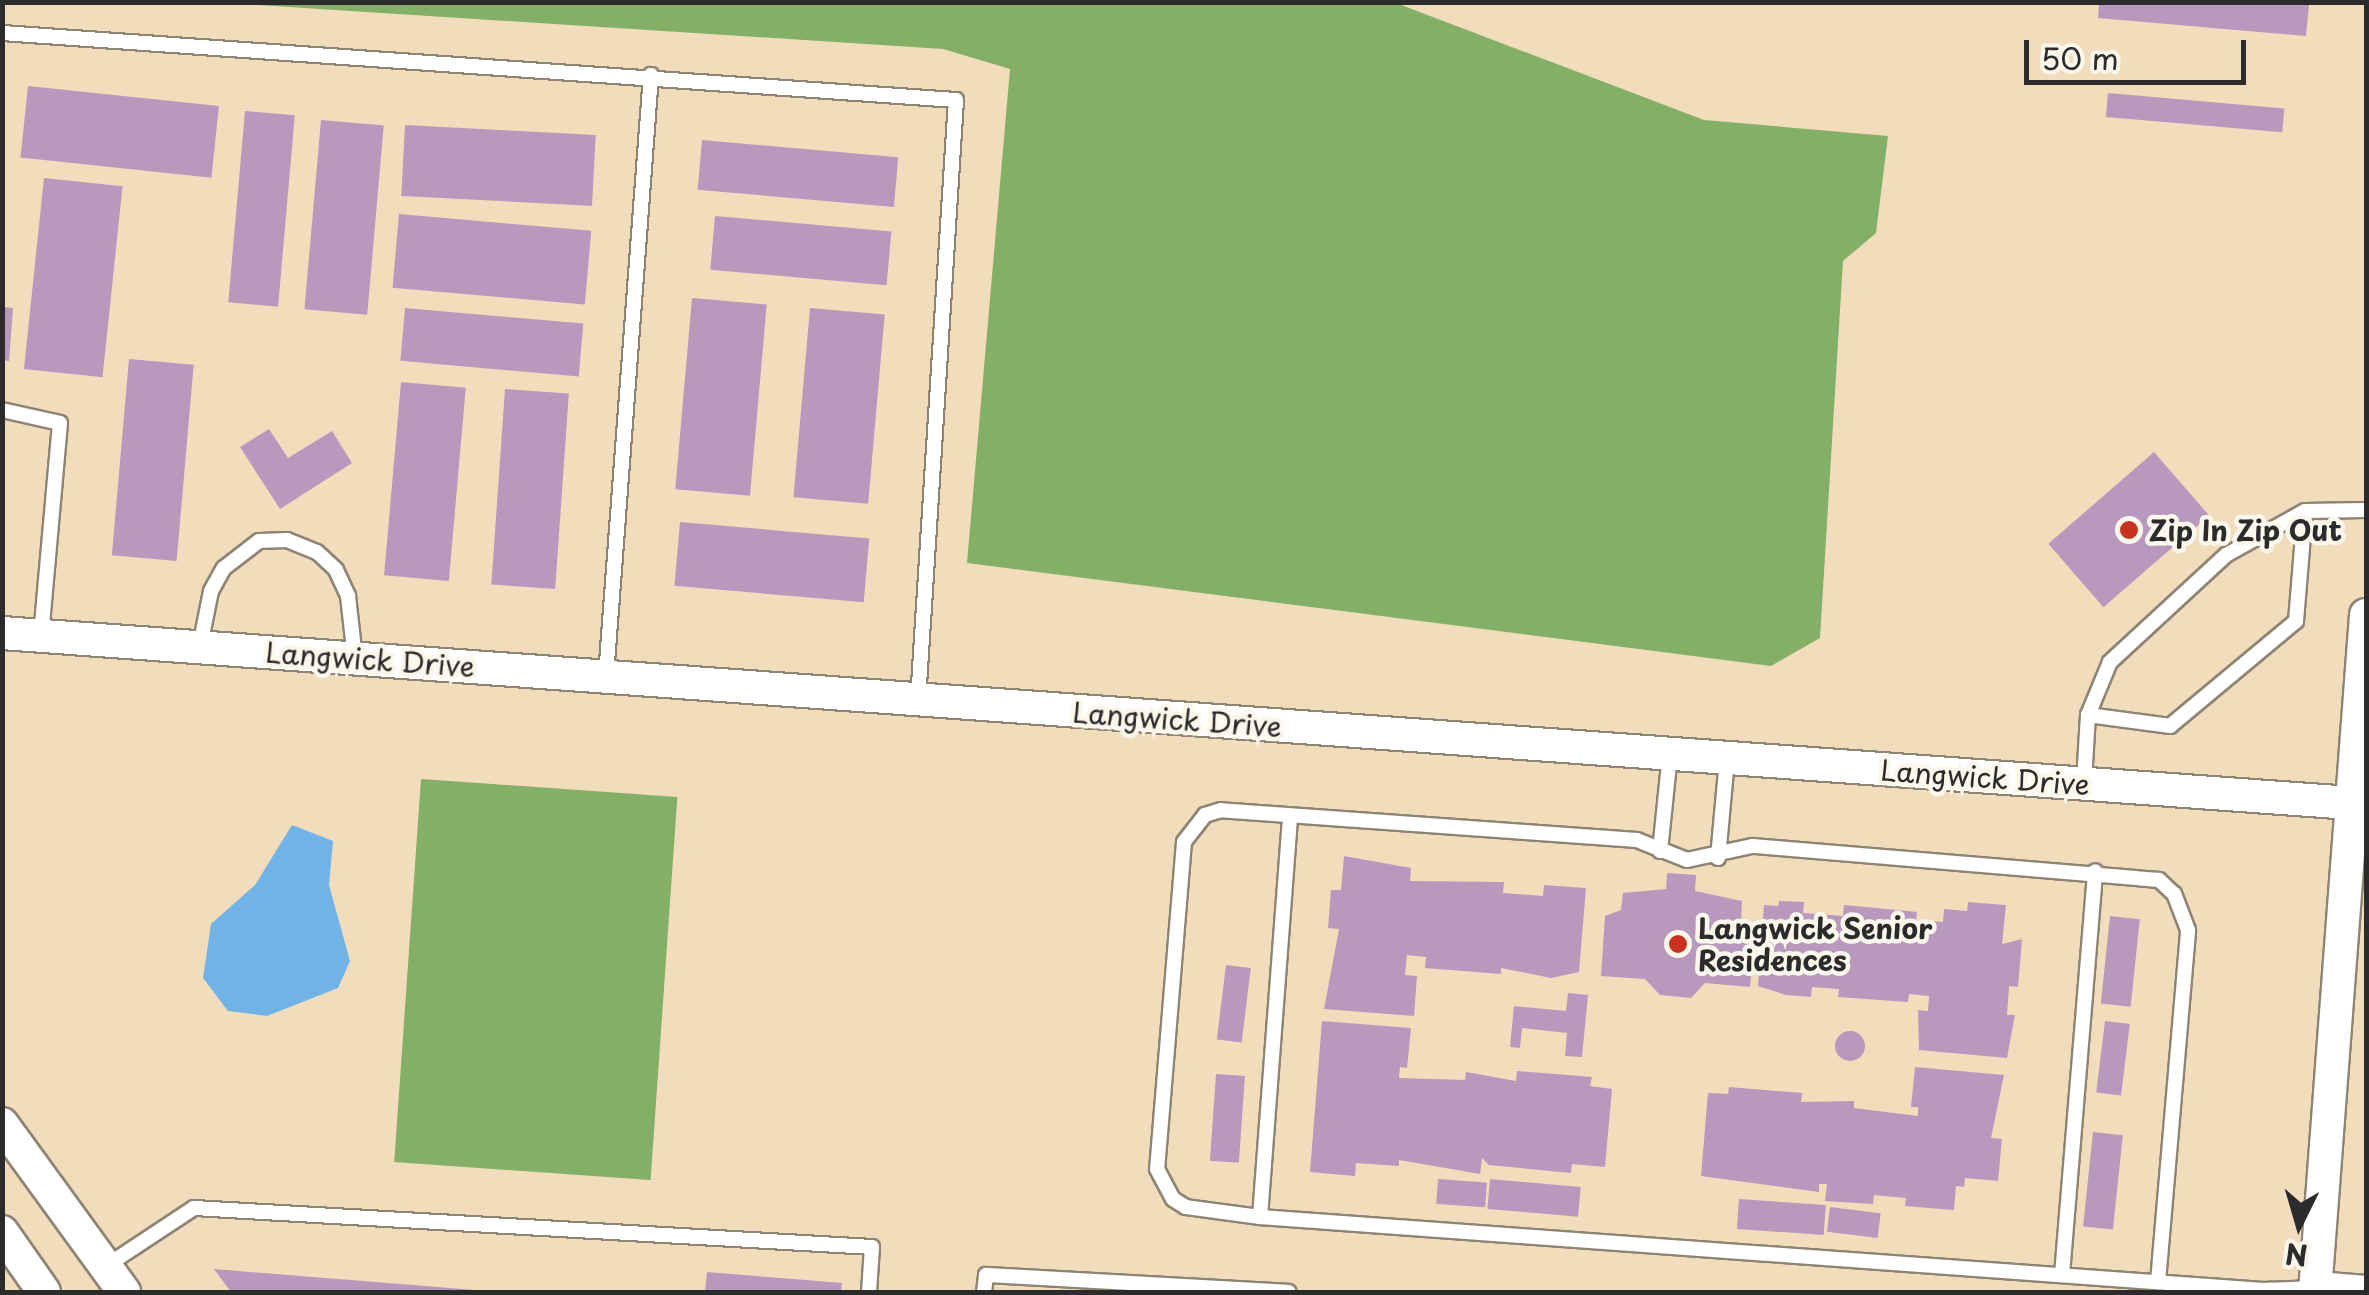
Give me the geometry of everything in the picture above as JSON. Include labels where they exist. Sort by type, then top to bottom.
[{"type":"street","points":[[2366,615],[2359,803],[2316,1290],[2366,1292]]},
{"type":"street","name":"Langwick Drive","points":[[2,633],[2359,803]]},
{"type":"street","points":[[2,1124],[13,1155],[114,1280]]},
{"type":"street","points":[[2,1232],[44,1292]]},
{"type":"lane","points":[[2,32],[651,75],[956,100],[918,700]]},
{"type":"lane","points":[[606,676],[651,75]]},
{"type":"lane","points":[[2,410],[60,423],[40,634]]},
{"type":"lane","points":[[2084,784],[2088,714],[2110,662],[2226,554],[2305,511],[2366,510]]},
{"type":"lane","points":[[2088,714],[2170,726],[2296,621],[2305,511]]},
{"type":"lane","points":[[200,646],[210,591],[224,568],[259,541],[287,540],[317,552],[336,570],[348,596],[355,659]]},
{"type":"lane","points":[[1660,851],[1670,754]]},
{"type":"lane","points":[[1718,858],[1727,758]]},
{"type":"lane","points":[[2158,1282],[2188,930],[2174,894],[2159,880],[2095,870],[1752,846],[1718,858],[1687,860],[1620,838],[1221,810],[1205,815],[1184,842],[1158,1169],[1173,1199],[1186,1207],[1260,1217],[2158,1282],[2316,1290]]},
{"type":"lane","points":[[1260,1217],[1290,816]]},
{"type":"lane","points":[[2062,1275],[2095,870]]},
{"type":"lane","points":[[114,1280],[194,1208],[872,1248],[869,1292]]},
{"type":"lane","points":[[984,1292],[986,1275],[1289,1292]]},
{"type":"green space","points":[[227,3],[1396,3],[1704,120],[1888,136],[1876,233],[1843,261],[1820,638],[1771,666],[967,563],[1010,69],[943,49]]},
{"type":"green space","points":[[421,779],[677,797],[651,1180],[394,1162]]},
{"type":"water","points":[[292,825],[333,841],[329,885],[350,961],[338,988],[267,1016],[228,1011],[203,978],[211,924],[255,885]]},
{"type":"building","points":[[2099,2],[2309,5],[2306,36],[2098,18]]},
{"type":"building","points":[[28,86],[219,106],[211,178],[20,158]]},
{"type":"building","points":[[2108,93],[2284,108],[2282,132],[2106,117]]},
{"type":"building","points":[[245,111],[295,115],[278,307],[228,302]]},
{"type":"building","points":[[321,120],[384,125],[367,315],[304,309]]},
{"type":"building","points":[[405,125],[596,135],[592,206],[401,196]]},
{"type":"building","points":[[702,140],[898,157],[894,207],[698,190]]},
{"type":"building","points":[[44,178],[123,186],[102,377],[24,369]]},
{"type":"building","points":[[399,214],[591,231],[585,305],[393,288]]},
{"type":"building","points":[[715,216],[891,231],[887,285],[710,270]]},
{"type":"building","points":[[692,298],[767,305],[750,496],[675,489]]},
{"type":"building","points":[[2,307],[13,308],[9,361],[2,360]]},
{"type":"building","points":[[405,308],[583,324],[579,376],[400,361]]},
{"type":"building","points":[[810,308],[885,315],[868,504],[793,497]]},
{"type":"building","points":[[129,359],[194,365],[177,561],[112,555]]},
{"type":"building","points":[[401,382],[466,388],[449,581],[384,575]]},
{"type":"building","points":[[505,389],[569,393],[555,589],[491,585]]},
{"type":"building","points":[[269,429],[288,458],[332,431],[352,463],[280,509],[240,447]]},
{"type":"building","name":"Zip In Zip Out","points":[[2154,452],[2209,515],[2103,607],[2048,544]]},
{"type":"building","points":[[680,522],[869,539],[864,602],[674,586]]},
{"type":"building","points":[[1344,856],[1411,868],[1410,881],[1504,882],[1503,893],[1543,896],[1544,885],[1586,888],[1579,972],[1551,978],[1501,968],[1501,974],[1425,968],[1426,957],[1407,955],[1405,975],[1417,976],[1414,1016],[1324,1009],[1339,929],[1328,928],[1331,890],[1341,890]]},
{"type":"building","points":[[1667,873],[1696,875],[1695,891],[1742,901],[1741,921],[1755,935],[1750,987],[1705,983],[1691,998],[1660,995],[1645,979],[1601,976],[1605,916],[1621,910],[1623,893],[1666,889]]},
{"type":"building","points":[[1779,901],[1804,902],[1803,913],[1843,916],[1844,905],[1917,912],[1916,920],[1943,922],[1944,909],[1967,911],[1968,902],[2006,905],[2002,944],[2022,939],[2018,987],[2009,986],[2007,1015],[2015,1015],[2007,1058],[1919,1050],[1918,1010],[1928,1011],[1929,996],[1909,994],[1908,1002],[1838,997],[1839,989],[1812,987],[1811,997],[1786,995],[1758,986],[1764,905],[1778,906]]},
{"type":"building","points":[[2110,916],[2140,919],[2131,1007],[2101,1004]]},
{"type":"building","points":[[1226,965],[1251,968],[1242,1042],[1217,1039]]},
{"type":"building","points":[[1568,993],[1588,995],[1582,1057],[1565,1056],[1567,1033],[1522,1028],[1520,1048],[1510,1047],[1514,1006],[1566,1011]]},
{"type":"building","points":[[1322,1021],[1411,1028],[1407,1068],[1400,1067],[1399,1078],[1465,1080],[1466,1072],[1516,1081],[1517,1071],[1592,1077],[1590,1086],[1612,1089],[1605,1167],[1572,1164],[1571,1173],[1489,1165],[1482,1158],[1480,1174],[1399,1160],[1399,1166],[1356,1163],[1355,1176],[1310,1172]]},
{"type":"building","points":[[2105,1021],[2130,1024],[2121,1096],[2096,1092]]},
{"type":"building","points":[[1850,1031],[1864,1040],[1865,1046],[1856,1060],[1850,1061],[1836,1052],[1835,1046],[1844,1032]]},
{"type":"building","points":[[1915,1067],[2004,1075],[1991,1138],[2002,1139],[1998,1181],[1965,1178],[1964,1187],[1956,1186],[1954,1210],[1905,1206],[1906,1198],[1874,1195],[1873,1204],[1825,1201],[1827,1184],[1819,1184],[1819,1192],[1701,1176],[1708,1093],[1728,1094],[1729,1087],[1802,1093],[1801,1102],[1854,1101],[1854,1108],[1918,1116],[1918,1107],[1911,1107]]},
{"type":"building","points":[[1216,1074],[1245,1076],[1239,1163],[1210,1161]]},
{"type":"building","points":[[2093,1132],[2123,1135],[2113,1230],[2083,1226]]},
{"type":"building","points":[[1438,1179],[1487,1182],[1485,1207],[1436,1204]]},
{"type":"building","points":[[1490,1179],[1581,1187],[1578,1217],[1487,1209]]},
{"type":"building","points":[[1739,1199],[1826,1205],[1824,1235],[1737,1229]]},
{"type":"building","points":[[1830,1207],[1881,1213],[1878,1238],[1827,1232]]},
{"type":"building","points":[[214,1269],[475,1290],[475,1292],[231,1292]]},
{"type":"building","points":[[707,1272],[842,1283],[841,1292],[705,1292]]},
{"type":"place","name":"Zip In Zip Out","points":[[2129,530]]},
{"type":"place","name":"Langwick Senior Residences","points":[[1678,944]]}]
